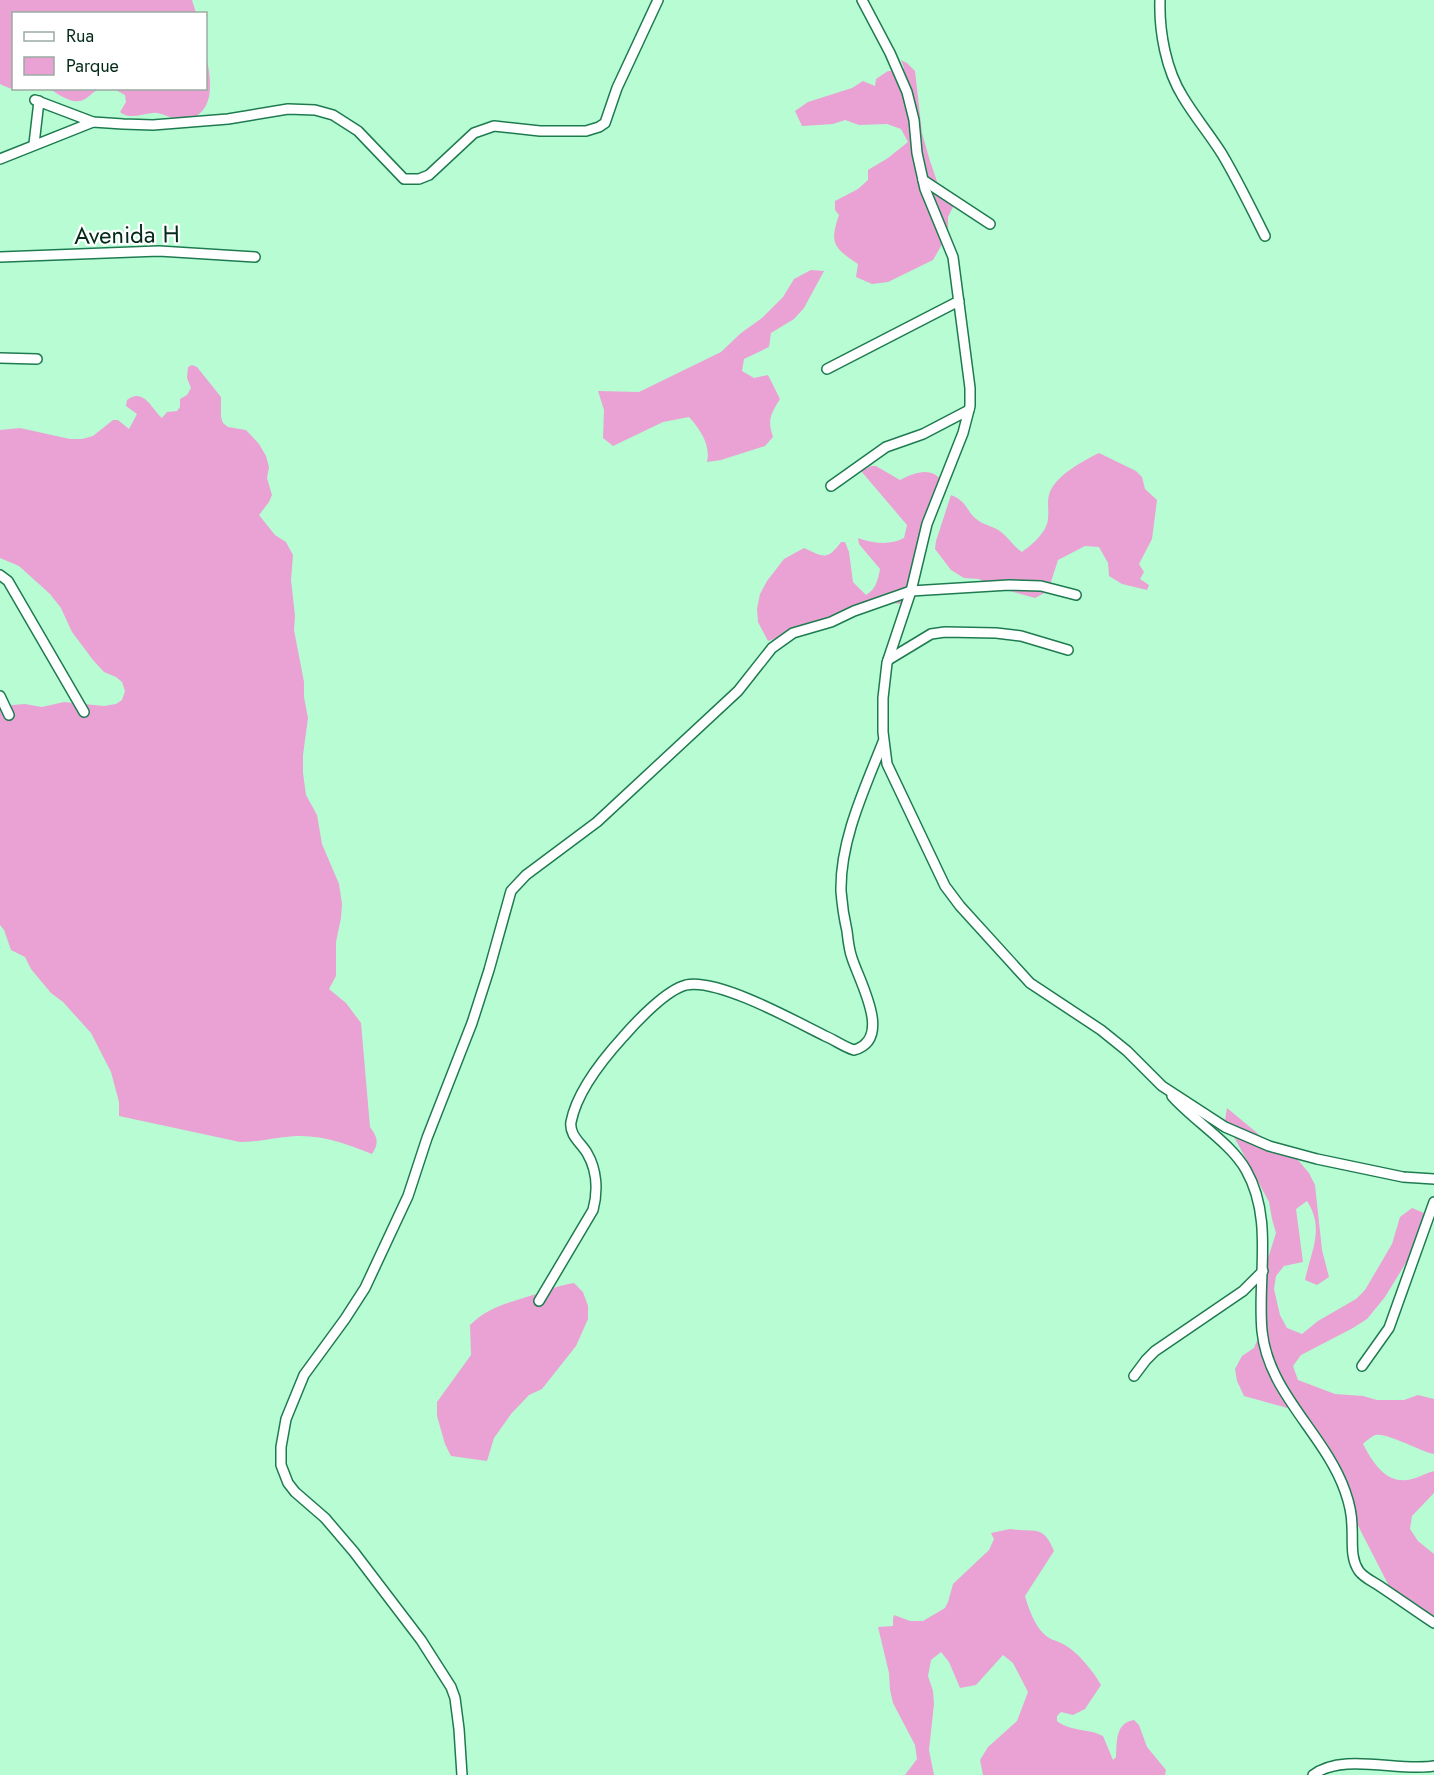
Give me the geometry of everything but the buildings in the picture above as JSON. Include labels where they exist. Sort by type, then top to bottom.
[{"type":"street","points":[[34,144],[37,101],[93,122],[153,125],[228,119],[288,109],[315,110],[333,115],[358,131],[404,179],[419,179],[429,175],[474,133],[494,126],[540,131],[586,131],[605,123],[617,88],[658,0]]},
{"type":"street","points":[[862,0],[890,53],[907,92],[914,120],[917,153],[928,199],[953,257],[970,388],[969,410],[963,433],[927,524],[911,591],[888,660],[883,698],[887,764],[945,886],[960,906],[1030,982],[1127,1051],[1181,1106],[1237,1156],[1247,1170],[1256,1193],[1261,1227],[1262,1331],[1267,1359],[1335,1468],[1346,1491],[1353,1524],[1354,1562],[1365,1577],[1434,1623]]},
{"type":"street","points":[[1160,0],[1163,38],[1174,79],[1182,96],[1234,174],[1265,236]]},
{"type":"street","points":[[0,159],[93,122]]},
{"type":"street","points":[[0,150],[13,153]]},
{"type":"street","points":[[923,180],[990,224]]},
{"type":"street","name":"Avenida H","points":[[0,257],[159,251],[255,257]]},
{"type":"street","points":[[827,369],[959,302]]},
{"type":"street","points":[[0,358],[37,359]]},
{"type":"street","points":[[831,486],[886,447],[923,434],[969,410]]},
{"type":"street","points":[[0,574],[8,581],[84,712]]},
{"type":"street","points":[[462,1775],[455,1698],[446,1679],[421,1640],[354,1551],[325,1518],[295,1492],[285,1477],[281,1465],[281,1447],[286,1419],[304,1374],[365,1288],[394,1228],[472,1023],[511,891],[516,884],[597,822],[639,780],[738,691],[772,648],[793,633],[831,622],[854,611],[911,591],[1009,585],[1041,586],[1076,595]]},
{"type":"street","points":[[888,660],[932,634],[945,632],[1021,636],[1068,650]]},
{"type":"street","points":[[0,696],[9,715]]},
{"type":"street","points":[[539,1301],[593,1210],[596,1198],[594,1167],[572,1131],[571,1125],[576,1110],[592,1074],[605,1057],[632,1027],[674,990],[685,985],[699,984],[730,990],[854,1050],[866,1045],[872,1037],[873,1017],[851,956],[841,891],[843,861],[851,830],[884,740]]},
{"type":"street","points":[[1162,1086],[1225,1127],[1269,1146],[1317,1159],[1403,1177],[1434,1179]]},
{"type":"street","points":[[1362,1366],[1389,1328],[1434,1202]]},
{"type":"street","points":[[1134,1377],[1155,1351],[1243,1291],[1263,1271]]},
{"type":"street","points":[[1313,1775],[1328,1767],[1343,1765],[1420,1768],[1434,1766]]},
{"type":"green space","points":[[0,0],[192,0],[196,12],[12,12],[12,89],[0,84]]},
{"type":"green space","points":[[901,60],[915,71],[922,133],[941,193],[955,203],[948,217],[948,234],[933,260],[888,282],[872,284],[856,277],[858,264],[844,254],[836,244],[834,233],[839,215],[835,210],[835,201],[858,189],[868,180],[868,170],[908,142],[901,129],[887,124],[859,125],[845,120],[833,124],[802,126],[795,111],[808,102],[852,88],[863,81],[875,86],[876,79],[888,71],[902,71],[904,68]]},
{"type":"green space","points":[[207,62],[210,77],[209,98],[203,110],[192,120],[157,113],[132,116],[124,114],[120,112],[126,102],[125,95],[116,90],[207,90]]},
{"type":"green space","points":[[52,90],[99,90],[81,101],[67,99]]},
{"type":"green space","points":[[811,270],[824,271],[804,308],[794,319],[771,333],[769,347],[744,359],[742,371],[754,378],[768,375],[780,399],[771,417],[770,426],[773,437],[765,446],[707,462],[706,443],[701,432],[689,417],[663,422],[613,446],[603,438],[604,410],[598,391],[639,392],[721,352],[783,297],[794,279]]},
{"type":"green space","points":[[192,365],[197,367],[221,397],[223,423],[228,427],[246,430],[266,456],[269,467],[267,478],[272,495],[259,515],[275,535],[286,542],[293,555],[291,580],[295,616],[294,630],[308,718],[303,755],[306,795],[317,815],[322,844],[339,884],[342,904],[336,942],[336,976],[329,989],[346,1003],[361,1023],[370,1127],[377,1140],[372,1154],[316,1137],[296,1136],[240,1142],[119,1116],[119,1102],[111,1072],[91,1033],[63,1002],[51,993],[31,969],[25,957],[11,950],[0,925],[0,706],[25,704],[42,707],[64,702],[104,706],[116,704],[122,700],[125,691],[122,682],[104,672],[93,660],[72,632],[61,608],[50,594],[19,566],[0,558],[0,430],[20,428],[70,439],[82,439],[93,436],[113,420],[118,420],[129,429],[137,414],[126,406],[127,400],[138,396],[147,401],[162,418],[167,412],[177,411],[180,407],[180,399],[187,395],[191,388],[187,378],[188,367]]},
{"type":"green space","points":[[1099,453],[1136,471],[1142,477],[1145,489],[1157,500],[1152,539],[1139,564],[1144,572],[1140,579],[1149,585],[1147,590],[1122,584],[1109,576],[1108,563],[1099,547],[1085,546],[1058,560],[1048,591],[1035,598],[991,586],[979,579],[964,578],[951,570],[935,549],[951,495],[961,501],[975,518],[1004,534],[1022,552],[1045,529],[1052,488],[1063,475]]},
{"type":"green space","points":[[876,466],[900,480],[917,473],[929,472],[943,482],[906,609],[901,604],[894,603],[871,607],[768,641],[758,622],[757,609],[760,594],[767,581],[784,559],[804,548],[825,556],[841,542],[845,542],[849,552],[853,582],[866,595],[876,584],[880,569],[859,544],[858,538],[882,543],[904,538],[907,525],[861,471]]},
{"type":"green space","points":[[1227,1108],[1268,1142],[1298,1160],[1315,1185],[1322,1250],[1329,1277],[1317,1285],[1305,1280],[1316,1231],[1312,1211],[1307,1201],[1296,1209],[1303,1262],[1284,1266],[1276,1276],[1274,1289],[1280,1315],[1287,1328],[1302,1334],[1318,1321],[1356,1299],[1365,1290],[1392,1244],[1400,1217],[1412,1208],[1424,1213],[1430,1226],[1426,1240],[1407,1261],[1385,1297],[1367,1319],[1301,1355],[1293,1366],[1298,1380],[1335,1394],[1363,1396],[1377,1400],[1404,1400],[1418,1395],[1434,1399],[1434,1454],[1380,1435],[1375,1435],[1363,1444],[1376,1465],[1395,1479],[1412,1479],[1434,1471],[1434,1493],[1412,1516],[1410,1529],[1418,1541],[1434,1554],[1434,1616],[1390,1588],[1351,1512],[1335,1470],[1307,1416],[1295,1410],[1244,1396],[1237,1381],[1235,1369],[1242,1356],[1254,1348],[1259,1336],[1260,1321],[1256,1296],[1276,1233],[1269,1202],[1225,1120]]},
{"type":"green space","points":[[574,1283],[583,1292],[588,1306],[588,1319],[576,1346],[542,1389],[529,1395],[511,1414],[494,1438],[487,1461],[451,1456],[437,1416],[437,1402],[471,1355],[470,1325],[484,1313],[500,1306]]},
{"type":"green space","points":[[1010,1529],[1038,1531],[1050,1542],[1054,1551],[1025,1596],[1028,1605],[1040,1630],[1074,1652],[1090,1668],[1101,1685],[1085,1709],[1073,1715],[1061,1712],[1057,1716],[1057,1721],[1068,1727],[1103,1736],[1113,1760],[1116,1757],[1120,1729],[1134,1720],[1139,1725],[1147,1747],[1166,1770],[1165,1775],[983,1775],[980,1760],[988,1747],[1017,1721],[1028,1692],[1013,1663],[1003,1655],[976,1685],[960,1688],[949,1662],[941,1652],[931,1660],[928,1676],[934,1704],[929,1750],[934,1775],[905,1775],[917,1759],[915,1745],[893,1703],[889,1673],[878,1627],[893,1626],[894,1615],[910,1621],[923,1621],[945,1608],[953,1584],[989,1550],[994,1539],[991,1533]]}]
